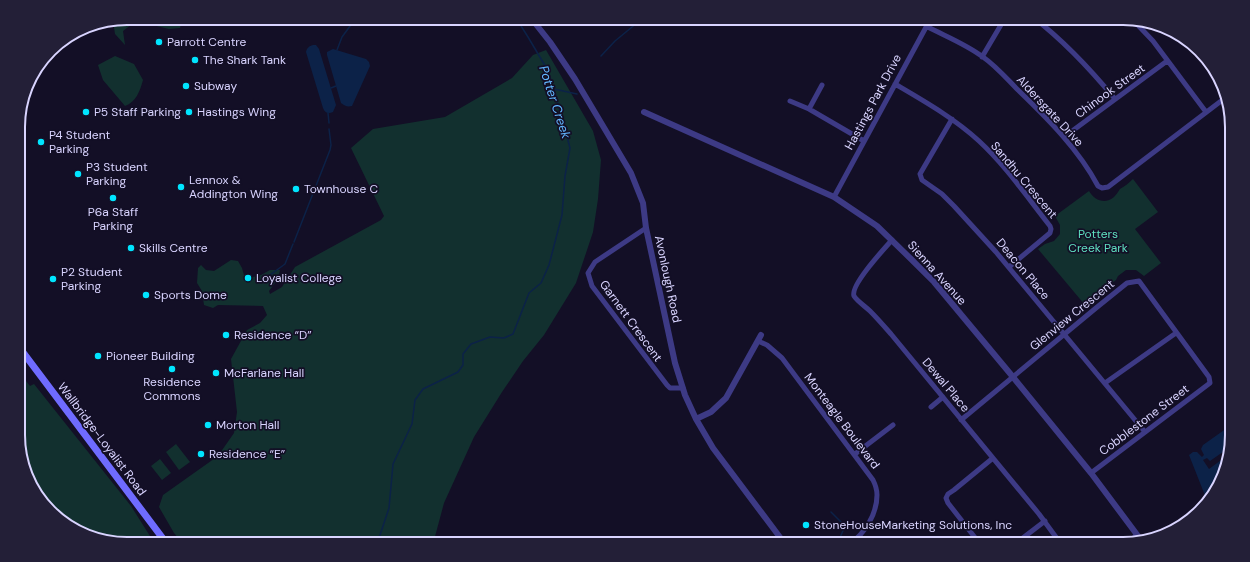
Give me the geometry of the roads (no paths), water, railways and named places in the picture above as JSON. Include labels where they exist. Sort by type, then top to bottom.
[{"type":"main road","name":"Wallbridge-Loyalist Road","points":[[25,354],[162,537]]},
{"type":"street","name":"Avonlough Road","points":[[537,25],[575,79],[631,173],[643,203],[646,228],[675,363],[683,388],[696,419],[713,448],[780,537]]},
{"type":"street","points":[[982,56],[1001,25]]},
{"type":"street","points":[[1042,25],[1060,40],[1088,68],[1115,99]]},
{"type":"street","name":"Aldersgate Drive","points":[[926,26],[982,56],[1031,102],[1064,137],[1078,155],[1098,186],[1102,188],[1108,187],[1222,100]]},
{"type":"street","name":"Hastings Park Drive","points":[[834,197],[926,26]]},
{"type":"street","points":[[1139,26],[1153,41],[1206,112]]},
{"type":"street","name":"Chinook Street","points":[[1064,137],[1167,61]]},
{"type":"street","name":"Sandhu Crescent","points":[[895,84],[952,119],[978,140],[997,159],[1050,226],[1050,233],[1009,267]]},
{"type":"street","points":[[809,109],[822,85]]},
{"type":"street","points":[[790,101],[809,109],[864,141]]},
{"type":"street","name":"Sienna Avenue","points":[[644,112],[834,197],[877,226],[934,282],[1091,473],[1137,536]]},
{"type":"street","name":"Deacon Place","points":[[952,119],[920,174],[920,177],[942,194],[964,216],[1009,267],[1145,432]]},
{"type":"street","name":"Garnett Crescent","points":[[646,228],[595,262],[588,273],[592,286],[667,386],[670,388],[683,388]]},
{"type":"street","name":"Dewal Place","points":[[892,240],[865,272],[856,288],[854,293],[855,296],[891,334],[1056,537]]},
{"type":"street","name":"Glenview Crescent","points":[[961,420],[1127,283],[1139,281],[1209,377],[1210,383]]},
{"type":"street","points":[[1105,384],[1176,333]]},
{"type":"street","points":[[696,419],[711,412],[726,398],[761,335]]},
{"type":"street","name":"Monteagle Boulevard","points":[[758,342],[767,344],[782,358],[873,480],[878,494],[876,507],[860,537]]},
{"type":"street","name":"Cobblestone Street","points":[[1091,473],[1210,383]]},
{"type":"street","points":[[931,407],[943,397]]},
{"type":"street","points":[[855,454],[892,425]]},
{"type":"street","points":[[975,537],[948,503],[946,498],[948,494],[993,458]]},
{"type":"street","points":[[1025,537],[1045,522]]},
{"type":"water","points":[[316,45],[319,49],[336,105],[331,113],[326,112],[323,108],[306,52],[308,47]]},
{"type":"water","points":[[333,49],[366,59],[369,62],[370,66],[352,106],[346,106],[341,103],[327,55],[327,52]]},
{"type":"water","points":[[1225,429],[1223,452],[1210,461],[1207,458],[1203,460],[1209,469],[1222,459],[1217,474],[1205,495],[1189,455],[1193,452],[1197,452],[1202,457],[1204,455],[1201,449],[1203,445]]},
{"type":"waterway","points":[[337,50],[342,37],[351,25]]},
{"type":"waterway","name":"Potter Creek","points":[[379,537],[389,508],[393,464],[412,424],[415,400],[423,389],[458,372],[463,365],[463,354],[471,344],[490,337],[504,338],[513,334],[529,293],[541,283],[549,265],[562,215],[565,176],[570,148],[547,69],[520,25]]},
{"type":"waterway","points":[[601,56],[615,41],[634,25]]},
{"type":"waterway","points":[[331,88],[336,86]]},
{"type":"waterway","points":[[554,89],[577,94]]},
{"type":"waterway","points":[[328,113],[329,123]]},
{"type":"waterway","points":[[294,242],[330,150],[331,145],[329,129]]},
{"type":"waterway","points":[[270,275],[285,264],[293,244]]},
{"type":"waterway","points":[[831,512],[845,526],[840,537]]},
{"type":"place","name":"Parrott Centre","points":[[159,42]]},
{"type":"place","name":"The Shark Tank","points":[[195,60]]},
{"type":"place","name":"Subway","points":[[186,86]]},
{"type":"place","name":"P5 Staff Parking","points":[[86,112]]},
{"type":"place","name":"Hastings Wing","points":[[189,112]]},
{"type":"place","name":"P4 Student Parking","points":[[41,142]]},
{"type":"place","name":"P3 Student Parking","points":[[78,174]]},
{"type":"place","name":"Lennox & Addington Wing","points":[[181,187]]},
{"type":"place","name":"Townhouse C","points":[[296,189]]},
{"type":"place","name":"P6a Staff Parking","points":[[113,198]]},
{"type":"place","name":"Skills Centre","points":[[131,248]]},
{"type":"place","name":"Loyalist College","points":[[248,278]]},
{"type":"place","name":"P2 Student Parking","points":[[53,279]]},
{"type":"place","name":"Sports Dome","points":[[146,295]]},
{"type":"place","name":"Residence “D”","points":[[226,335]]},
{"type":"place","name":"Pioneer Building","points":[[98,356]]},
{"type":"place","name":"Residence Commons","points":[[172,369]]},
{"type":"place","name":"McFarlane Hall","points":[[216,373]]},
{"type":"place","name":"Morton Hall","points":[[208,425]]},
{"type":"place","name":"Residence “E”","points":[[201,454]]},
{"type":"place","name":"StoneHouseMarketing Solutions, Inc","points":[[806,525]]},
{"type":"park label","name":"Potters Creek Park","points":[[1098,241]]}]
